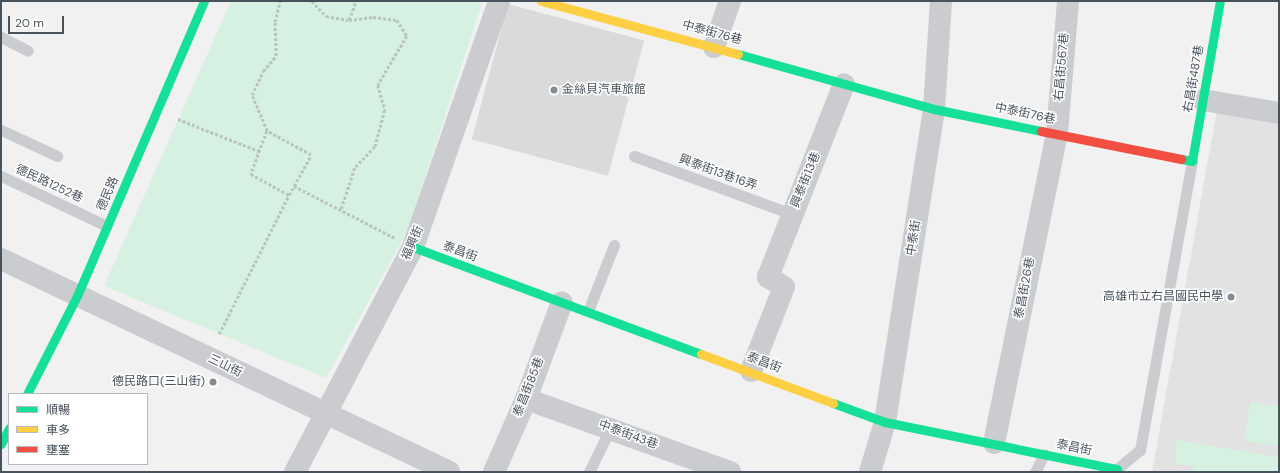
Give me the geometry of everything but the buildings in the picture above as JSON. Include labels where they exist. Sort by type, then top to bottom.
[{"type":"street","name":"德民路","points":[[28,393],[78,296],[204,1]]},
{"type":"street","name":"福興街","points":[[295,472],[413,247],[498,1]]},
{"type":"street","name":"中泰街76巷","points":[[541,1],[714,47],[934,109],[1192,160]]},
{"type":"street","points":[[714,47],[730,1]]},
{"type":"street","name":"中泰街","points":[[870,472],[885,422],[934,109],[941,1]]},
{"type":"street","name":"右昌街567巷","points":[[1056,133],[1068,1]]},
{"type":"street","name":"右昌街487巷","points":[[1192,160],[1220,1]]},
{"type":"street","name":"興泰街13巷","points":[[751,371],[784,287],[768,277],[844,84]]},
{"type":"street","points":[[1203,100],[1279,113]]},
{"type":"street","name":"泰昌街26巷","points":[[994,443],[1056,133]]},
{"type":"street","name":"泰昌街","points":[[413,247],[751,371],[885,422],[1117,469]]},
{"type":"street","name":"三山街","points":[[1,259],[449,472]]},
{"type":"street","name":"泰昌街85巷","points":[[494,472],[526,399],[562,302]]},
{"type":"street","name":"中泰街43巷","points":[[526,399],[730,472]]},
{"type":"street","points":[[1,444],[8,430]]},
{"type":"lane","points":[[1,37],[28,50]]},
{"type":"lane","points":[[1,130],[57,156]]},
{"type":"lane","name":"興泰街13巷16弄","points":[[634,156],[792,214]]},
{"type":"lane","points":[[1117,469],[1140,450],[1192,160]]},
{"type":"lane","name":"德民路1252巷","points":[[1,176],[107,226]]},
{"type":"lane","points":[[588,311],[614,245]]},
{"type":"lane","points":[[589,472],[610,429]]},
{"type":"lane","points":[[1035,472],[1044,454]]},
{"type":"path","points":[[219,334],[289,195],[311,155],[267,131],[252,95],[263,71],[276,56],[275,22],[280,1]]},
{"type":"path","points":[[312,1],[326,16],[349,20],[373,17],[396,20],[407,36],[378,85],[385,110],[375,147],[355,168],[341,210]]},
{"type":"path","points":[[349,20],[356,1]]},
{"type":"path","points":[[178,119],[259,151]]},
{"type":"path","points":[[267,131],[251,174],[289,195]]},
{"type":"path","points":[[294,186],[413,247]]},
{"type":"shaded area","name":"高雄市立右昌國民中學","points":[[1217,110],[1279,121],[1279,472],[1152,472]]},
{"type":"green space","points":[[231,1],[475,1],[482,3],[407,232],[326,378],[104,286]]},
{"type":"green space","points":[[1250,402],[1279,406],[1279,446],[1244,441]]},
{"type":"green space","points":[[1176,440],[1279,457],[1279,472],[1190,472],[1196,466],[1175,464]]},
{"type":"traffic: fast","points":[[28,393],[77,296],[204,1]]},
{"type":"traffic: fast","points":[[1181,159],[1192,161],[1220,1]]},
{"type":"traffic: fast","points":[[738,54],[934,109],[1041,131]]},
{"type":"traffic: fast","points":[[413,247],[701,354]]},
{"type":"traffic: fast","points":[[833,403],[885,422],[1117,469]]},
{"type":"traffic: fast","points":[[1,444],[8,430]]},
{"type":"traffic: slow","points":[[541,1],[738,54]]},
{"type":"traffic: slow","points":[[701,354],[833,403]]},
{"type":"traffic: jam","points":[[1041,131],[1181,159]]},
{"type":"place","name":"金絲貝汽車旅館","points":[[554,90]]},
{"type":"place","name":"高雄市立右昌國民中學","points":[[1231,297]]},
{"type":"place","name":"德民路口(三山街)","points":[[213,382]]}]
